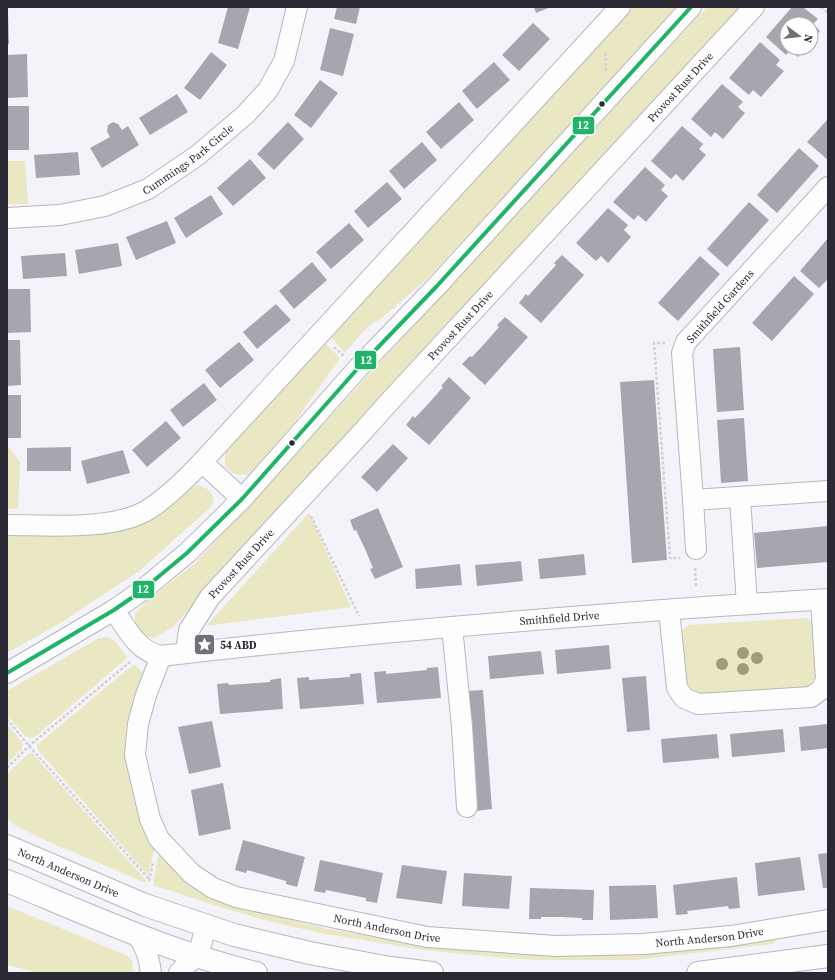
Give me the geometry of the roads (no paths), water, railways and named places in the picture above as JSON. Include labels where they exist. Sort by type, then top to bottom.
[{"type":"main road","name":"North Anderson Drive","points":[[7,846],[145,905],[206,926],[268,944],[310,953],[390,968],[432,973]]},
{"type":"main road","points":[[7,881],[137,935],[198,956],[256,973]]},
{"type":"main road","points":[[698,973],[828,956]]},
{"type":"street","name":"Cummings Park Circle","points":[[7,218],[60,215],[105,206],[148,189],[198,155],[246,114],[268,90],[284,61],[297,7]]},
{"type":"street","points":[[7,525],[96,525],[131,517],[148,510],[177,488],[620,7]]},
{"type":"street","points":[[7,673],[114,610],[140,592],[187,553],[242,499],[359,367],[436,287],[691,7]]},
{"type":"street","name":"Provost Rust Drive","points":[[186,653],[189,630],[210,598],[390,400],[754,7]]},
{"type":"street","name":"Smithfield Gardens","points":[[695,553],[693,500],[682,353],[686,342],[828,187]]},
{"type":"street","points":[[202,462],[242,499]]},
{"type":"street","points":[[693,500],[828,491]]},
{"type":"street","points":[[740,498],[747,604]]},
{"type":"street","name":"Smithfield Drive","points":[[153,653],[186,653],[367,634],[452,627],[669,610],[697,608],[747,604],[825,599],[826,679],[822,689],[810,697],[781,699],[698,704],[684,698],[677,688],[669,610]]},
{"type":"street","points":[[114,610],[134,639],[153,653]]},
{"type":"street","points":[[452,627],[462,727],[467,807]]},
{"type":"street","name":"North Anderson Drive","points":[[153,653],[146,695],[138,724],[135,755],[150,819],[159,839],[192,874],[213,888],[236,897],[427,937],[556,946],[643,944],[732,936],[828,920]]},
{"type":"street","points":[[179,973],[187,964],[198,956],[206,926]]},
{"type":"street","points":[[137,935],[148,953],[151,973]]},
{"type":"place","name":"54 ABD","points":[[205,645]]}]
